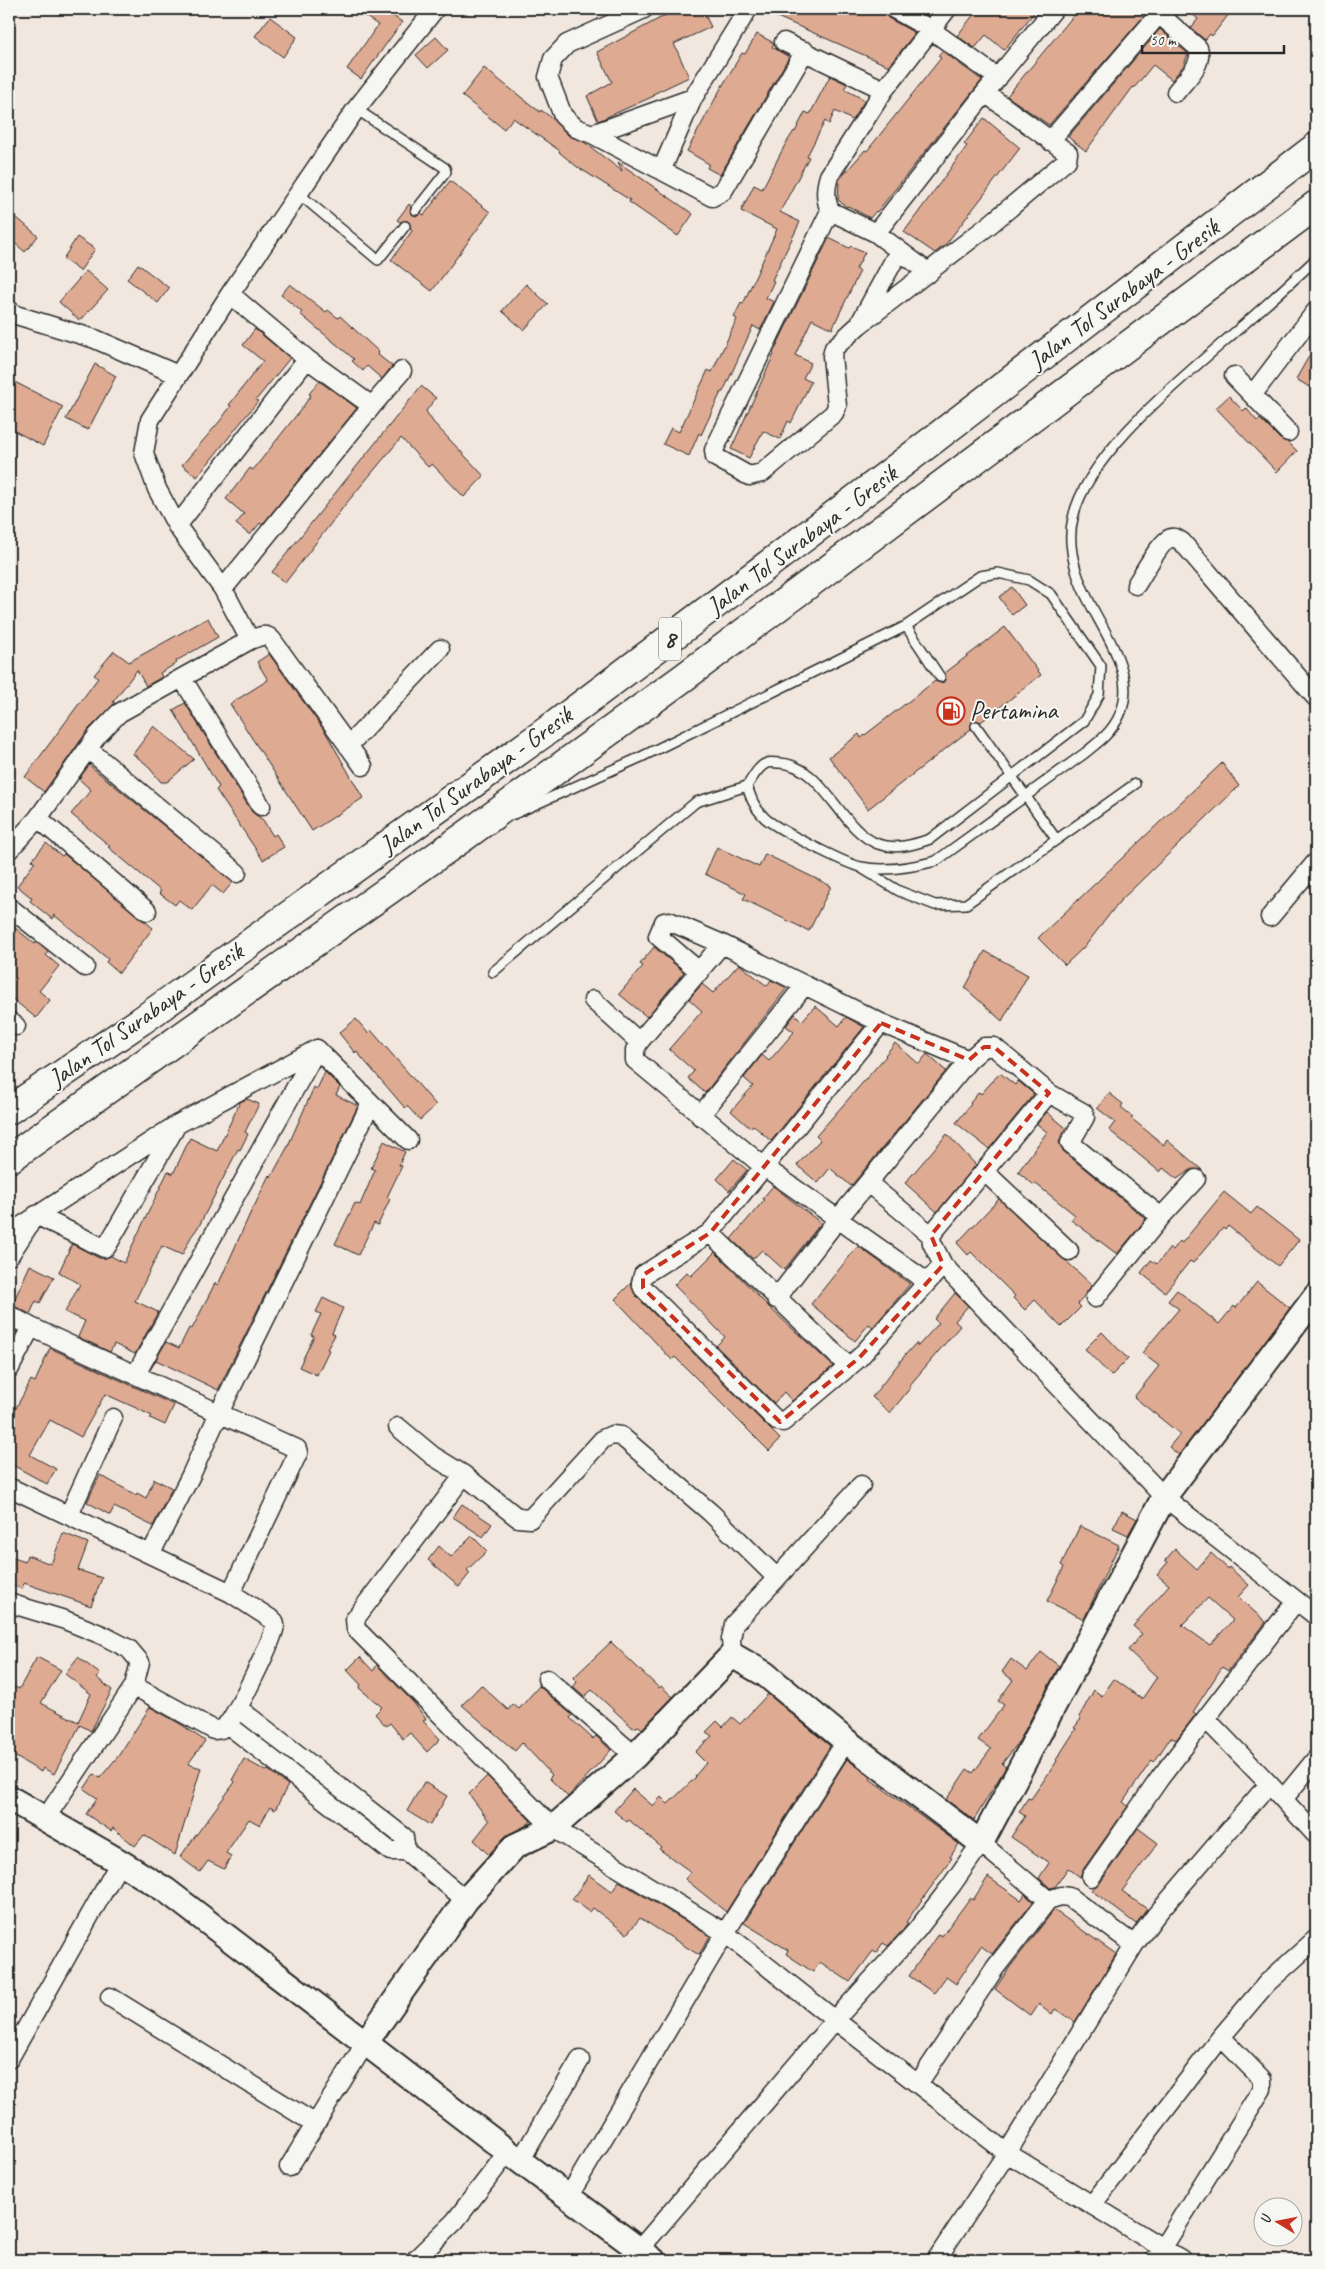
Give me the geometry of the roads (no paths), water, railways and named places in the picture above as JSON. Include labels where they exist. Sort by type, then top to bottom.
[{"type":"highway","name":"Jalan Tol Surabaya - Gresik","points":[[9,1110],[141,1021],[548,730],[878,482],[1316,147]]},
{"type":"highway","name":"Jalan Tol Surabaya - Gresik","points":[[9,1159],[465,836],[691,672],[1316,205]]},
{"type":"street","points":[[250,640],[222,589],[177,526],[157,488],[144,453],[150,420],[230,294],[298,192],[356,109],[435,9]]},
{"type":"street","points":[[894,9],[930,29],[998,78]]},
{"type":"street","points":[[929,273],[876,233],[830,211],[826,200],[825,188],[829,176],[884,90],[947,9]]},
{"type":"street","points":[[876,233],[985,93],[1054,9]]},
{"type":"street","points":[[634,10],[567,44],[553,60],[548,77],[564,116],[576,128],[592,134],[712,196],[718,195],[723,191],[805,51]]},
{"type":"street","points":[[1050,140],[1156,12],[1198,48],[1200,54],[1199,62],[1176,92]]},
{"type":"street","points":[[662,169],[693,98],[742,13]]},
{"type":"street","points":[[784,42],[884,90]]},
{"type":"street","points":[[830,211],[714,450],[715,458],[749,476],[756,476],[762,473],[834,413],[837,406],[832,353],[834,348],[859,325],[929,273],[1034,189],[1067,160],[1068,153],[985,93]]},
{"type":"street","points":[[592,134],[693,98]]},
{"type":"street","points":[[859,325],[899,251]]},
{"type":"street","points":[[230,294],[307,359],[372,406]]},
{"type":"street","points":[[1253,394],[1316,311]]},
{"type":"street","points":[[11,316],[95,340],[178,375]]},
{"type":"street","points":[[177,526],[307,359]]},
{"type":"street","points":[[222,589],[402,371]]},
{"type":"street","points":[[1234,376],[1288,432]]},
{"type":"street","points":[[1136,585],[1163,544],[1172,538],[1177,538],[1316,698]]},
{"type":"street","points":[[9,850],[38,818],[88,749],[120,713],[250,640],[264,635],[269,636],[363,766]]},
{"type":"street","points":[[348,746],[440,649]]},
{"type":"street","points":[[182,678],[261,806]]},
{"type":"street","points":[[88,749],[237,873]]},
{"type":"street","points":[[38,818],[146,911]]},
{"type":"street","points":[[1270,917],[1316,862]]},
{"type":"street","points":[[9,907],[85,967]]},
{"type":"street","points":[[700,972],[658,936],[664,922],[669,921],[722,944],[881,1023],[970,1060]]},
{"type":"street","points":[[722,944],[639,1042],[634,1050],[635,1060],[700,1116],[763,1166],[927,1282]]},
{"type":"street","points":[[700,1116],[804,986]]},
{"type":"street","points":[[593,1000],[639,1042]]},
{"type":"street","points":[[881,1023],[710,1233],[643,1275],[641,1283],[643,1288],[777,1421],[783,1422],[859,1358],[943,1264]]},
{"type":"street","points":[[776,1299],[837,1220],[970,1060],[984,1046],[994,1047],[1049,1092],[1085,1115],[1070,1143],[1161,1217]]},
{"type":"street","points":[[317,1049],[408,1140]]},
{"type":"street","points":[[9,1234],[176,1126],[317,1049]]},
{"type":"street","points":[[136,1374],[317,1049]]},
{"type":"street","points":[[931,1235],[1049,1092]]},
{"type":"street","points":[[151,1554],[192,1475],[219,1413],[370,1103]]},
{"type":"street","points":[[35,1217],[104,1248],[107,1246],[176,1126]]},
{"type":"street","points":[[984,1170],[1068,1251]]},
{"type":"street","points":[[1095,1298],[1161,1217],[1196,1180]]},
{"type":"street","points":[[868,1183],[931,1235],[932,1243],[943,1264],[1164,1497],[1316,1616]]},
{"type":"street","points":[[9,1256],[35,1217]]},
{"type":"street","points":[[710,1233],[776,1299],[849,1367]]},
{"type":"street","points":[[9,1798],[120,1862],[167,1892],[361,2049],[568,2196],[646,2255],[835,2020],[916,1931],[951,1886],[981,1843],[1164,1497],[1316,1296]]},
{"type":"street","points":[[9,1315],[31,1327],[294,1446],[298,1453],[231,1593]]},
{"type":"street","points":[[9,1370],[31,1327]]},
{"type":"street","points":[[69,1515],[113,1418]]},
{"type":"street","points":[[398,1427],[433,1456],[464,1475],[518,1518],[530,1519],[603,1439],[612,1435],[621,1436],[711,1513],[777,1578]]},
{"type":"street","points":[[464,1475],[360,1610],[355,1619],[356,1629],[553,1828],[725,1933],[1007,2153],[1092,2205],[1159,2254],[1182,2260]]},
{"type":"street","points":[[289,2167],[314,2123],[361,2049],[466,1900],[515,1846],[553,1828],[635,1756],[732,1655],[731,1639],[734,1624],[861,1485]]},
{"type":"street","points":[[13,1489],[231,1593],[274,1621],[275,1625],[238,1708],[221,1730],[214,1730],[134,1686]]},
{"type":"street","points":[[1091,1877],[1160,1778],[1296,1601]]},
{"type":"street","points":[[9,1603],[65,1620],[129,1649],[140,1662],[134,1686],[45,1820]]},
{"type":"street","points":[[732,1655],[765,1674],[846,1741],[981,1843],[1048,1900]]},
{"type":"street","points":[[548,1679],[635,1756]]},
{"type":"street","points":[[238,1708],[310,1766],[404,1837],[413,1857],[466,1900]]},
{"type":"street","points":[[1206,1719],[1284,1798],[1316,1835]]},
{"type":"street","points":[[227,1724],[390,1852],[413,1857]]},
{"type":"street","points":[[568,2196],[725,1933],[846,1741]]},
{"type":"street","points":[[1284,1798],[1316,1759]]},
{"type":"street","points":[[299,1782],[310,1766]]},
{"type":"street","points":[[936,2260],[1007,2153],[1134,1945],[1162,1907],[1260,1794],[1270,1785]]},
{"type":"street","points":[[9,2059],[120,1862]]},
{"type":"street","points":[[918,2084],[995,1968],[1048,1900],[1061,1896],[1069,1897],[1129,1941]]},
{"type":"street","points":[[1092,2205],[1221,2037],[1267,1982],[1316,1939]]},
{"type":"street","points":[[110,1997],[314,2123]]},
{"type":"street","points":[[1159,2254],[1262,2089],[1262,2080],[1221,2037]]},
{"type":"street","points":[[415,2260],[455,2221],[514,2157],[580,2060]]},
{"type":"lane","points":[[356,109],[445,168],[446,172],[416,210]]},
{"type":"lane","points":[[298,192],[378,260],[405,226]]},
{"type":"lane","points":[[860,867],[908,869],[936,861],[1106,736],[1121,710],[1124,681],[1121,664],[1076,571],[1071,542],[1072,519],[1079,497],[1091,476],[1138,420],[1174,385],[1316,259]]},
{"type":"lane","points":[[465,836],[639,758],[906,626],[980,576],[998,573],[1030,580],[1051,594],[1101,666],[1099,695],[1084,721],[930,839],[906,848],[877,844],[852,826],[829,795],[809,776],[787,764],[767,763],[756,772],[747,786],[696,802],[494,972]]},
{"type":"lane","points":[[906,626],[940,677]]},
{"type":"lane","points":[[976,726],[1056,840]]},
{"type":"lane","points":[[747,786],[752,803],[764,818],[788,833],[860,867],[899,891],[935,905],[966,904],[1135,784]]},
{"type":"place","name":"Pertamina","points":[[951,711]]}]
